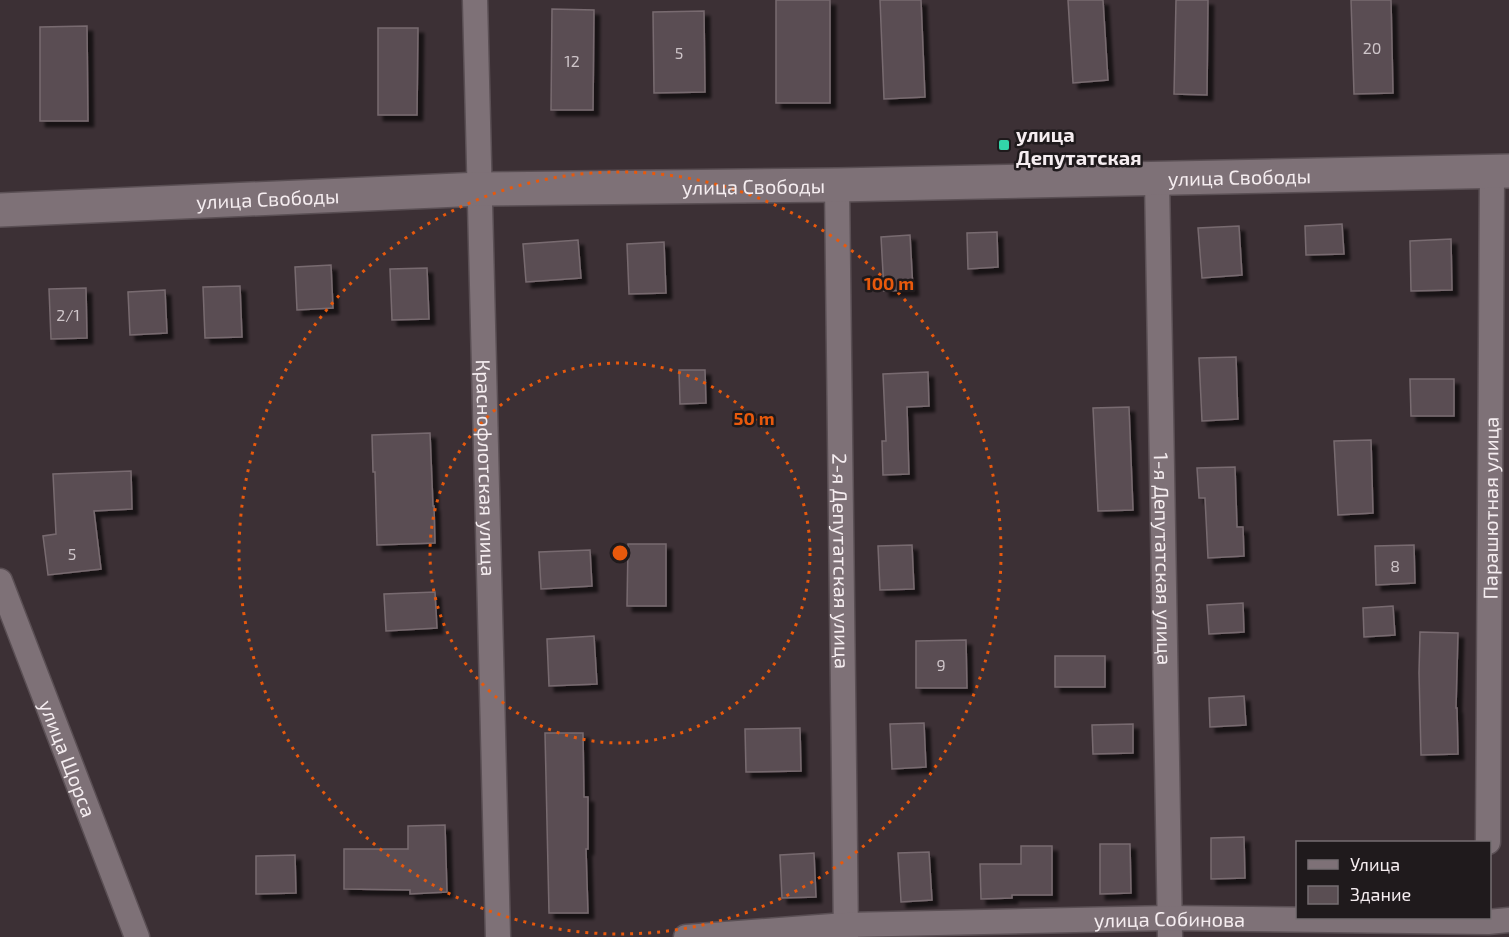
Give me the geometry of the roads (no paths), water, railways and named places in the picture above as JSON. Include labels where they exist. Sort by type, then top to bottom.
[{"type":"street","name":"Краснофлотская улица","points":[[475,0],[498,937]]},
{"type":"street","name":"улица Свободы","points":[[0,210],[481,189],[837,185],[1500,172]]},
{"type":"street","name":"Парашютная улица","points":[[1488,841],[1500,172]]},
{"type":"street","name":"1-я Депутатская улица","points":[[1157,179],[1169,928]]},
{"type":"street","name":"2-я Депутатская улица","points":[[837,185],[846,931]]},
{"type":"street","name":"улица Щорса","points":[[0,581],[137,937]]},
{"type":"street","name":"улица Собинова","points":[[686,937],[846,931],[1493,924]]},
{"type":"place","name":"улица Депутатская","points":[[1004,145]]}]
